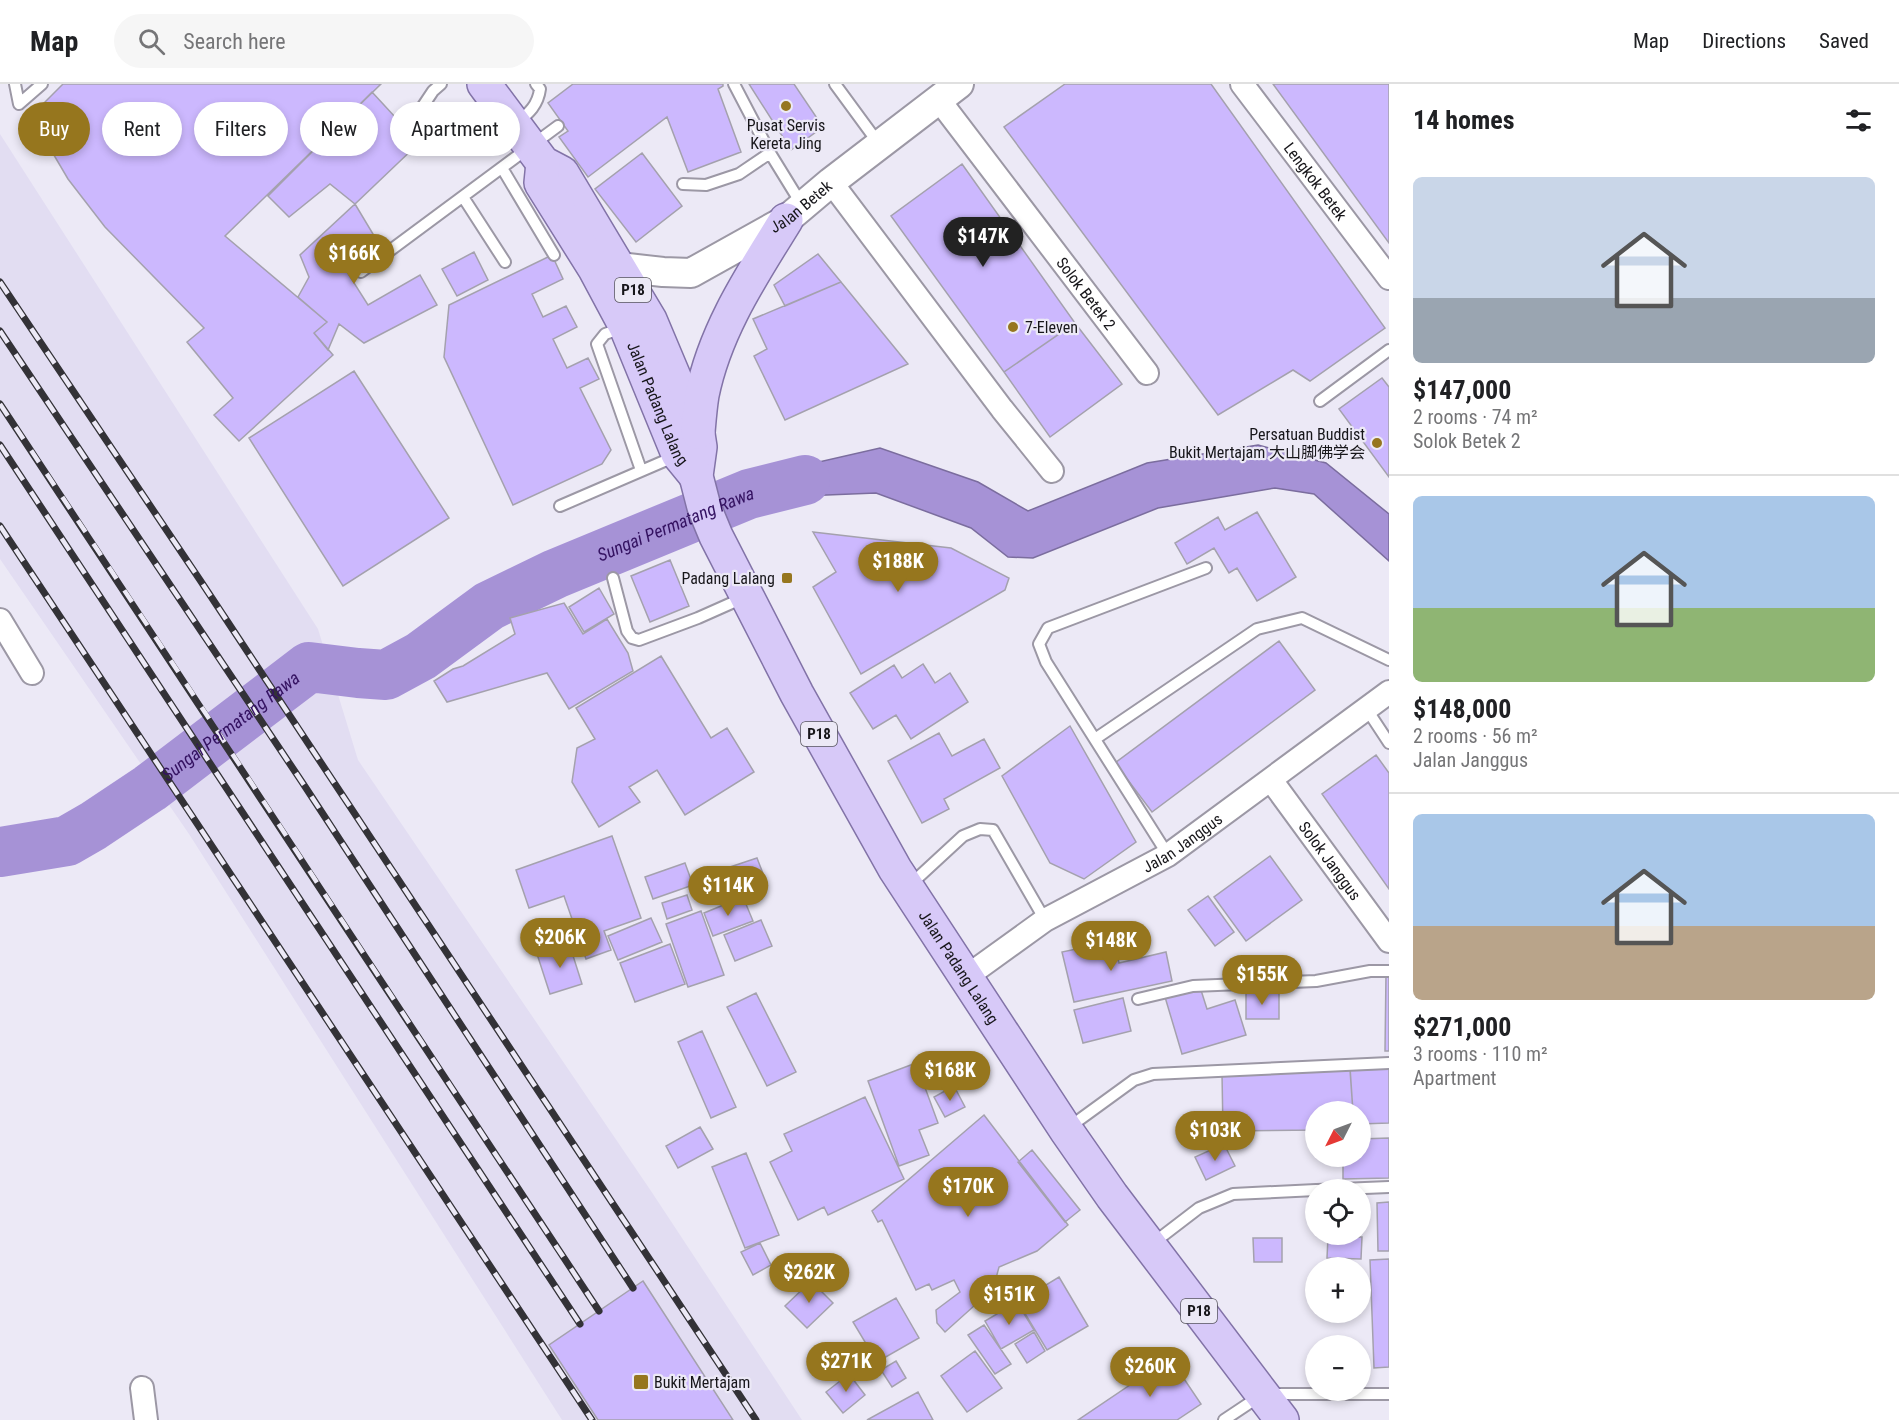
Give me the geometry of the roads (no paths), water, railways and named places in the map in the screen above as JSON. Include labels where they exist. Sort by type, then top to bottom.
[{"type":"main road","name":"P18","points":[[484,84],[530,145],[562,173],[650,320],[692,462]]},
{"type":"main road","name":"P18","points":[[530,145],[541,183],[595,269],[626,327]]},
{"type":"main road","points":[[692,462],[702,395],[719,339],[735,305],[794,212]]},
{"type":"main road","name":"Jalan Padang Lalang","points":[[626,327],[692,462],[716,536],[746,596],[797,694],[908,888],[1065,1130],[1149,1246],[1282,1420]]},
{"type":"street","name":"Lengkok Betek","points":[[1242,84],[1389,278]]},
{"type":"street","name":"Jalan Betek","points":[[619,267],[691,273],[794,212],[949,92]]},
{"type":"street","name":"Solok Betek 2","points":[[949,92],[1147,373]]},
{"type":"street","points":[[831,182],[1002,410],[1052,471]]},
{"type":"street","points":[[0,620],[32,673]]},
{"type":"street","name":"Jalan Janggus","points":[[966,977],[1045,920],[1168,855],[1389,692]]},
{"type":"street","name":"Solok Janggus","points":[[1271,780],[1389,941]]},
{"type":"street","points":[[142,1388],[146,1420]]},
{"type":"lane","points":[[15,84],[19,104],[42,84]]},
{"type":"lane","points":[[426,102],[441,84]]},
{"type":"lane","points":[[530,145],[530,112],[539,100],[540,89],[536,84]]},
{"type":"lane","points":[[734,84],[770,153],[794,212]]},
{"type":"lane","points":[[835,84],[879,144]]},
{"type":"lane","points":[[361,272],[558,126]]},
{"type":"lane","points":[[683,184],[706,185],[739,174],[770,153]]},
{"type":"lane","points":[[502,168],[554,255]]},
{"type":"lane","points":[[463,197],[505,262]]},
{"type":"lane","points":[[626,327],[605,334],[597,344],[641,470]]},
{"type":"lane","points":[[1320,401],[1389,350]]},
{"type":"lane","points":[[560,506],[641,470],[692,462]]},
{"type":"lane","points":[[1168,855],[1046,662],[1040,644],[1048,628],[1206,568]]},
{"type":"lane","points":[[613,578],[627,631],[632,638],[639,640],[698,618],[746,596]]},
{"type":"lane","points":[[1095,739],[1257,629],[1302,618],[1389,660]]},
{"type":"lane","points":[[1366,707],[1389,743]]},
{"type":"lane","points":[[908,888],[963,836],[980,829],[993,830],[1045,920]]},
{"type":"lane","points":[[1138,999],[1193,986],[1316,981],[1370,971],[1389,971]]},
{"type":"lane","points":[[1065,1130],[1134,1080],[1153,1074],[1389,1063]]},
{"type":"lane","points":[[1371,1188],[1389,1187]]},
{"type":"lane","points":[[1149,1246],[1199,1208],[1233,1194],[1305,1191]]},
{"type":"lane","points":[[1224,1420],[1263,1394],[1389,1394]]},
{"type":"waterway","name":"Sungai Permatang Rawa","points":[[0,852],[67,841],[93,826],[150,788],[309,667],[386,675],[421,656],[489,606],[555,574],[749,494],[805,480]]},
{"type":"railway","points":[[0,282],[756,1420]]},
{"type":"railway","points":[[0,331],[304,785],[633,1288]]},
{"type":"railway","points":[[0,404],[599,1311]]},
{"type":"railway","points":[[0,445],[580,1324]]},
{"type":"railway","points":[[0,526],[592,1420]]},
{"type":"place","name":"Pusat Servis Kereta Jing","points":[[786,106]]},
{"type":"place","name":"7-Eleven","points":[[1013,327]]},
{"type":"place","name":"Persatuan Buddist Bukit Mertajam 大山脚佛学会","points":[[1377,443]]},
{"type":"place","name":"Padang Lalang","points":[[787,578]]},
{"type":"place","name":"Bukit Mertajam","points":[[641,1382]]}]
